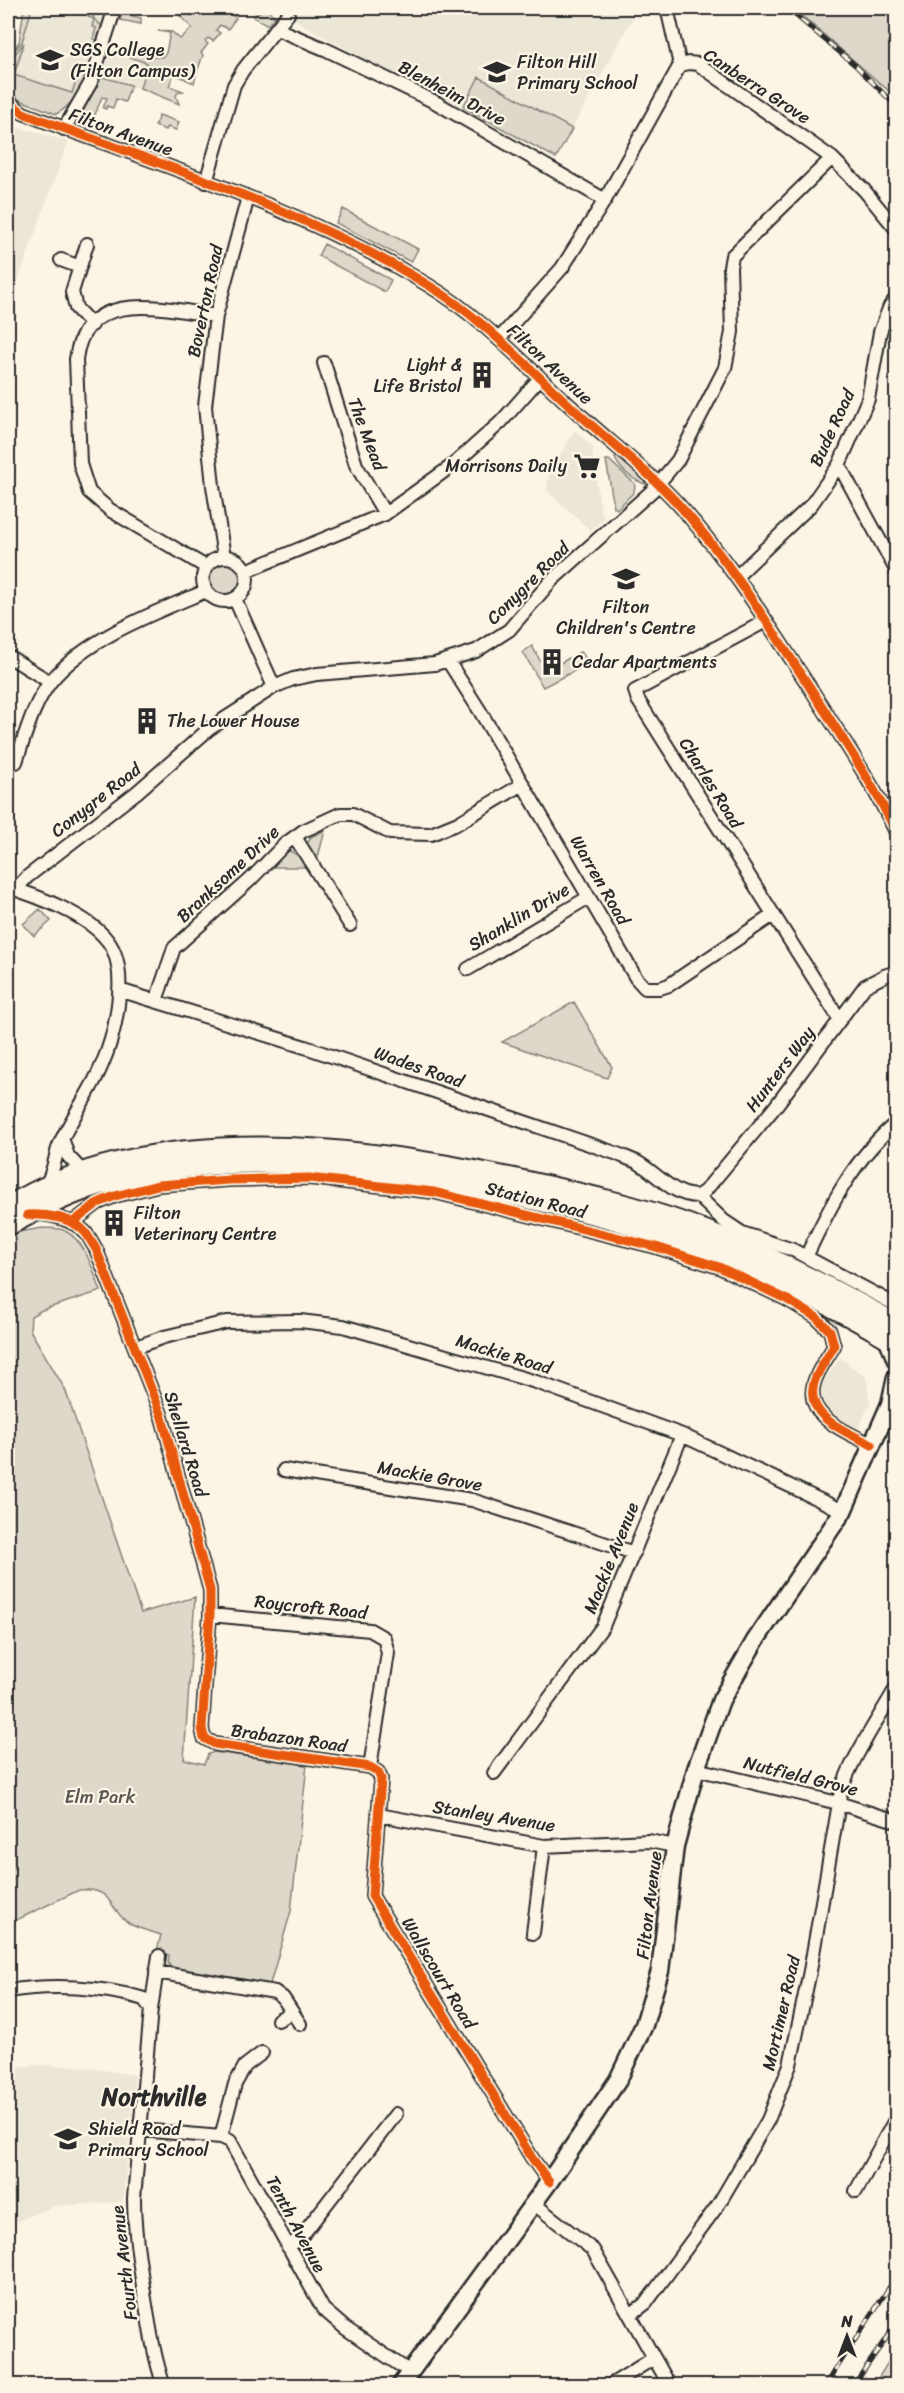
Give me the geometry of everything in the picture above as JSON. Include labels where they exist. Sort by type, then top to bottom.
[{"type":"main road","name":"Station Road","points":[[8,1207],[46,1186],[83,1172],[116,1163],[176,1153],[272,1148],[353,1152],[446,1165],[549,1187],[684,1223],[774,1260],[894,1334]]},
{"type":"main road","name":"Station Road","points":[[8,1226],[68,1196],[97,1186],[189,1167],[274,1163],[342,1167],[423,1176],[567,1207],[667,1234],[769,1275],[894,1334]]},
{"type":"street","points":[[64,129],[91,82],[115,8]]},
{"type":"street","name":"Canberra Grove","points":[[667,8],[680,65],[698,64],[832,158],[864,190],[897,230]]},
{"type":"street","points":[[206,182],[235,82],[288,14]]},
{"type":"street","name":"Blenheim Drive","points":[[277,29],[327,50],[435,102],[605,201]]},
{"type":"street","points":[[499,339],[562,268],[605,201],[680,65]]},
{"type":"street","name":"Filton Avenue","points":[[8,101],[13,112],[285,210],[408,273],[450,300],[499,339],[686,512],[736,577],[766,621],[856,760],[897,832]]},
{"type":"street","name":"Conygre Road","points":[[12,888],[137,792],[209,729],[274,687],[293,679],[317,674],[381,670],[448,661],[476,651],[509,630],[551,581],[658,484],[678,460],[725,368],[732,332],[730,267],[732,256],[832,158]]},
{"type":"street","name":"Boverton Road","points":[[224,557],[213,486],[205,406],[216,316],[248,197]]},
{"type":"street","points":[[87,244],[72,292],[76,308],[92,325]]},
{"type":"street","points":[[61,260],[80,267]]},
{"type":"street","name":"Bude Road","points":[[736,577],[811,505],[839,465],[868,399],[880,332],[890,306],[897,298]]},
{"type":"street","points":[[206,567],[100,503],[86,487],[80,464],[76,359],[81,342],[92,325],[105,314],[131,306],[216,316]]},
{"type":"street","name":"The Mead","points":[[324,363],[356,465],[385,514]]},
{"type":"street","points":[[246,571],[385,514],[453,465],[501,422],[540,378]]},
{"type":"street","points":[[839,465],[897,570]]},
{"type":"street","points":[[224,557],[237,560],[246,571],[244,590],[235,599],[228,601],[216,599],[206,591],[203,579],[206,567],[211,562],[224,557]]},
{"type":"street","points":[[16,762],[39,701],[50,682],[74,658],[161,610],[206,591]]},
{"type":"street","points":[[235,599],[274,687]]},
{"type":"street","name":"Charles Road","points":[[766,621],[635,691],[638,700],[840,1020]]},
{"type":"street","points":[[8,656],[50,682]]},
{"type":"street","name":"Warren Road","points":[[448,661],[636,978],[645,988],[669,986],[773,915]]},
{"type":"street","name":"Branksome Drive","points":[[156,1001],[174,948],[295,837],[340,814],[352,814],[390,833],[431,834],[458,823],[523,784]]},
{"type":"street","points":[[295,837],[350,925]]},
{"type":"street","points":[[12,888],[88,923],[107,939],[115,952],[118,964],[119,990],[109,1045],[101,1067],[57,1152],[56,1166],[46,1186]]},
{"type":"street","name":"Shanklin Drive","points":[[468,969],[589,897]]},
{"type":"street","name":"Hunters Way","points":[[698,1196],[705,1191],[775,1107],[865,986],[897,972]]},
{"type":"street","name":"Wades Road","points":[[119,990],[305,1047],[615,1153],[637,1162],[675,1190],[685,1195],[698,1196]]},
{"type":"street","points":[[806,1257],[838,1192],[857,1164],[875,1141],[897,1123]]},
{"type":"street","points":[[63,1141],[68,1156],[83,1172]]},
{"type":"street","name":"Station Road","points":[[72,1223],[98,1203],[158,1185],[309,1178],[434,1192],[656,1247],[708,1263],[753,1282],[816,1317],[830,1331],[834,1346],[813,1384],[814,1405],[825,1419],[872,1446]]},
{"type":"street","points":[[698,1196],[724,1221],[742,1233],[784,1246],[897,1305]]},
{"type":"street","name":"Shellard Road","points":[[27,1215],[47,1214],[72,1223],[85,1231],[96,1249],[161,1414],[210,1590],[202,1728],[204,1738]]},
{"type":"street","name":"Mackie Road","points":[[136,1347],[164,1337],[227,1322],[300,1321],[343,1326],[536,1382],[682,1435],[843,1511]]},
{"type":"street","points":[[894,1334],[897,1360]]},
{"type":"street","name":"Filton Avenue","points":[[405,2379],[549,2182],[618,2080],[644,2025],[660,1971],[675,1846],[696,1769],[722,1700],[755,1641],[843,1511],[895,1388]]},
{"type":"street","name":"Mackie Avenue","points":[[494,1773],[603,1626],[682,1435]]},
{"type":"street","name":"Mackie Grove","points":[[284,1470],[472,1500],[634,1553]]},
{"type":"street","name":"Roycroft Road","points":[[210,1615],[370,1630],[384,1638],[388,1653],[370,1767]]},
{"type":"street","name":"Mortimer Road","points":[[630,2315],[646,2303],[718,2205],[768,2120],[790,2066],[810,1971],[839,1797],[850,1770],[897,1688]]},
{"type":"street","name":"Brabazon Road","points":[[204,1738],[215,1744],[370,1767]]},
{"type":"street","name":"Wallscourt Road","points":[[370,1767],[378,1772],[381,1779],[372,1896],[549,2182]]},
{"type":"street","name":"Nutfield Grove","points":[[696,1769],[838,1803],[897,1821]]},
{"type":"street","name":"Stanley Avenue","points":[[379,1815],[544,1846],[649,1842],[675,1846]]},
{"type":"street","points":[[533,1933],[544,1846]]},
{"type":"street","name":"Fourth Avenue","points":[[159,1956],[150,2009],[134,2198],[134,2223],[155,2361],[164,2385]]},
{"type":"street","points":[[156,1972],[267,1989],[283,1998],[300,2024]]},
{"type":"street","points":[[8,1991],[48,1988],[85,1989],[144,1999],[150,2009]]},
{"type":"street","points":[[278,2020],[292,2012]]},
{"type":"street","points":[[141,2130],[221,2137],[235,2084],[244,2066],[262,2053]]},
{"type":"street","points":[[288,2247],[300,2238],[396,2114]]},
{"type":"street","points":[[856,2191],[897,2118]]},
{"type":"street","name":"Tenth Avenue","points":[[221,2137],[234,2145],[323,2309],[405,2379]]},
{"type":"street","points":[[533,2203],[593,2250],[670,2385]]},
{"type":"street","points":[[609,2385],[654,2358]]},
{"type":"shaded area","name":"SGS College (Filton Campus)","points":[[24,8],[108,8],[86,78],[66,109],[56,114],[20,100],[8,90],[8,57],[19,42]]},
{"type":"shaded area","name":"Filton Hill Primary School","points":[[285,8],[638,8],[572,129],[479,78],[463,107],[308,28],[281,10]]},
{"type":"shaded area","points":[[110,52],[162,68],[148,91],[102,77]]},
{"type":"shaded area","points":[[8,126],[34,131],[68,142],[18,281],[8,347]]},
{"type":"shaded area","points":[[575,430],[594,449],[592,452],[601,512],[605,517],[591,531],[548,492],[547,487],[549,473]]},
{"type":"shaded area","points":[[840,1358],[866,1377],[870,1403],[858,1430],[839,1421],[822,1402],[821,1387]]},
{"type":"shaded area","name":"Shield Road Primary School","points":[[35,2065],[75,2066],[135,2075],[123,2202],[55,2206],[8,2225],[8,2068]]},
{"type":"green space","points":[[24,8],[32,8],[22,42],[8,57],[19,42]]},
{"type":"green space","points":[[91,8],[94,19],[88,17]]},
{"type":"green space","points":[[124,8],[129,8],[128,15],[141,18],[141,24],[120,20]]},
{"type":"green space","points":[[182,8],[186,10],[194,8],[188,12],[192,16],[198,11],[195,8],[202,8],[208,14],[214,8],[237,8],[232,15],[236,18],[228,29],[220,25],[216,30],[220,33],[213,41],[208,38],[205,41],[208,44],[201,53],[203,55],[197,72],[189,69],[188,72],[196,75],[194,83],[174,74],[169,86],[183,91],[178,92],[176,96],[179,104],[140,88],[147,63],[114,52],[116,50],[148,57],[162,57],[166,53],[170,33],[158,31],[172,32],[180,39],[192,28],[180,16]]},
{"type":"green space","points":[[265,8],[275,16],[268,25],[253,17]]},
{"type":"green space","points":[[793,8],[896,8],[896,97]]},
{"type":"green space","points":[[94,19],[102,26],[97,40],[93,39],[96,28],[92,26]]},
{"type":"green space","points":[[24,43],[14,75],[72,93],[81,66],[89,68],[77,95],[68,106],[56,114],[20,100],[8,90],[8,62]]},
{"type":"green space","points":[[102,77],[131,85],[125,102],[116,99],[113,108],[107,106],[106,109],[103,108],[107,98],[102,97],[90,127],[86,126],[82,113]]},
{"type":"green space","points":[[479,77],[572,129],[556,158],[463,107]]},
{"type":"green space","points":[[159,115],[179,122],[176,130],[168,127],[166,130],[155,126]]},
{"type":"green space","points":[[343,209],[418,249],[411,262],[336,223]]},
{"type":"green space","points":[[324,244],[391,280],[385,292],[318,256]]},
{"type":"green space","points":[[617,456],[643,478],[645,484],[623,470],[615,458]]},
{"type":"green space","points":[[606,460],[609,460],[635,484],[634,492],[617,509],[614,507]]},
{"type":"green space","points":[[225,562],[236,567],[241,578],[236,589],[225,594],[214,589],[209,578],[214,567]]},
{"type":"green space","points":[[532,646],[546,671],[580,652],[588,664],[543,687],[523,652]]},
{"type":"green space","points":[[325,830],[317,861],[307,844],[311,837]]},
{"type":"green space","points":[[290,851],[299,856],[307,867],[270,867],[285,853]]},
{"type":"green space","points":[[40,909],[51,921],[34,936],[23,924]]},
{"type":"green space","points":[[574,1002],[612,1067],[607,1078],[502,1042]]},
{"type":"green space","name":"Elm Park","points":[[42,1228],[63,1230],[78,1242],[88,1257],[101,1291],[42,1310],[31,1316],[30,1330],[65,1389],[141,1613],[195,1597],[184,1759],[204,1764],[208,1754],[214,1752],[307,1765],[291,1911],[270,1984],[174,1971],[168,1963],[169,1955],[157,1951],[161,1935],[130,1924],[105,1896],[91,1890],[79,1890],[8,1924],[8,1239],[19,1232]]},
{"type":"green space","points":[[896,2349],[896,2385],[874,2385],[895,2351]]},
{"type":"railway","points":[[787,8],[855,65],[896,106]]},
{"type":"railway","points":[[825,2386],[896,2277]]},
{"type":"railway","points":[[853,2386],[896,2324]]},
{"type":"cycle path","points":[[8,101],[23,113],[230,190],[331,233],[428,285],[483,325],[581,416],[659,484],[704,534],[751,598],[809,686],[866,776],[896,832]]},
{"type":"cycle path","points":[[72,1223],[98,1203],[115,1196],[158,1185],[309,1178],[434,1192],[656,1247],[719,1267],[786,1299],[816,1317],[830,1331],[834,1346],[815,1378],[813,1395],[815,1406],[822,1415],[840,1429],[872,1445]]},
{"type":"cycle path","points":[[27,1215],[50,1216],[66,1220],[80,1227],[88,1236],[96,1249],[161,1414],[210,1590],[202,1728],[204,1738],[215,1744],[370,1767],[378,1772],[381,1779],[372,1896],[532,2158],[549,2182]]},
{"type":"place","name":"SGS College (Filton Campus)","points":[[50,60]]},
{"type":"place","name":"Filton Hill Primary School","points":[[497,72]]},
{"type":"place","name":"Light & Life Bristol","points":[[482,375]]},
{"type":"place","name":"Morrisons Daily","points":[[587,466]]},
{"type":"place","name":"Filton Children's Centre","points":[[626,579]]},
{"type":"place","name":"Cedar Apartments","points":[[552,662]]},
{"type":"place","name":"The Lower House","points":[[147,721]]},
{"type":"place","name":"Filton Veterinary Centre","points":[[114,1223]]},
{"type":"place","name":"Shield Road Primary School","points":[[68,2139]]},
{"type":"district","name":"Northville","points":[[154,2097]]}]
